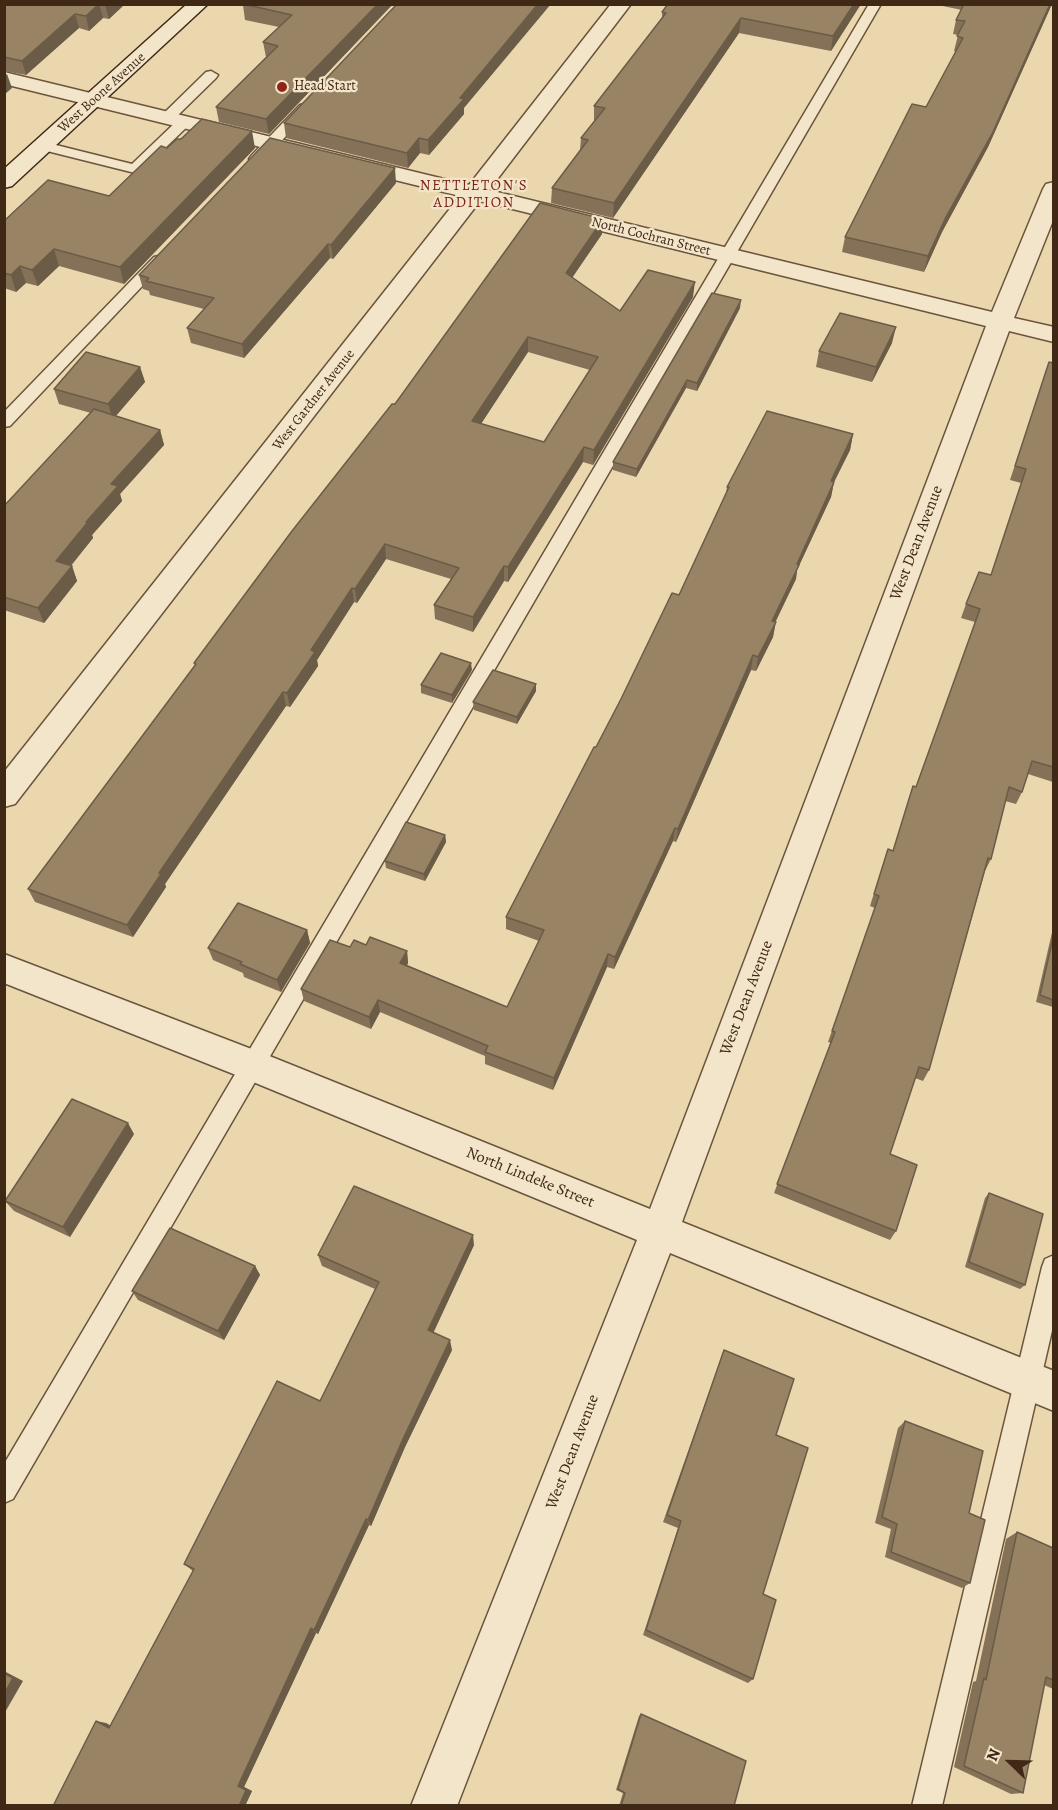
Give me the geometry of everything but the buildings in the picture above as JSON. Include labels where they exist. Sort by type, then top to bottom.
[{"type":"street","name":"West Boone Avenue","points":[[4,181],[200,4]]},
{"type":"street","name":"West Gardner Avenue","points":[[4,795],[476,194],[622,4]]},
{"type":"street","name":"North Cochran Street","points":[[4,78],[1053,335]]},
{"type":"street","name":"West Dean Avenue","points":[[434,1806],[660,1232],[1000,322],[1053,189]]},
{"type":"street","name":"North Lindeke Street","points":[[4,968],[254,1066],[1041,1386]]},
{"type":"lane","points":[[4,1490],[875,4]]},
{"type":"lane","points":[[44,146],[135,169],[211,75]]},
{"type":"lane","points":[[243,172],[317,95]]},
{"type":"lane","points":[[4,422],[169,249]]},
{"type":"lane","points":[[927,1806],[1041,1386],[1053,1267]]},
{"type":"place","name":"Head Start","points":[[282,87]]},
{"type":"district","name":"NETTLETON'S ADDITION","points":[[474,194]]}]
